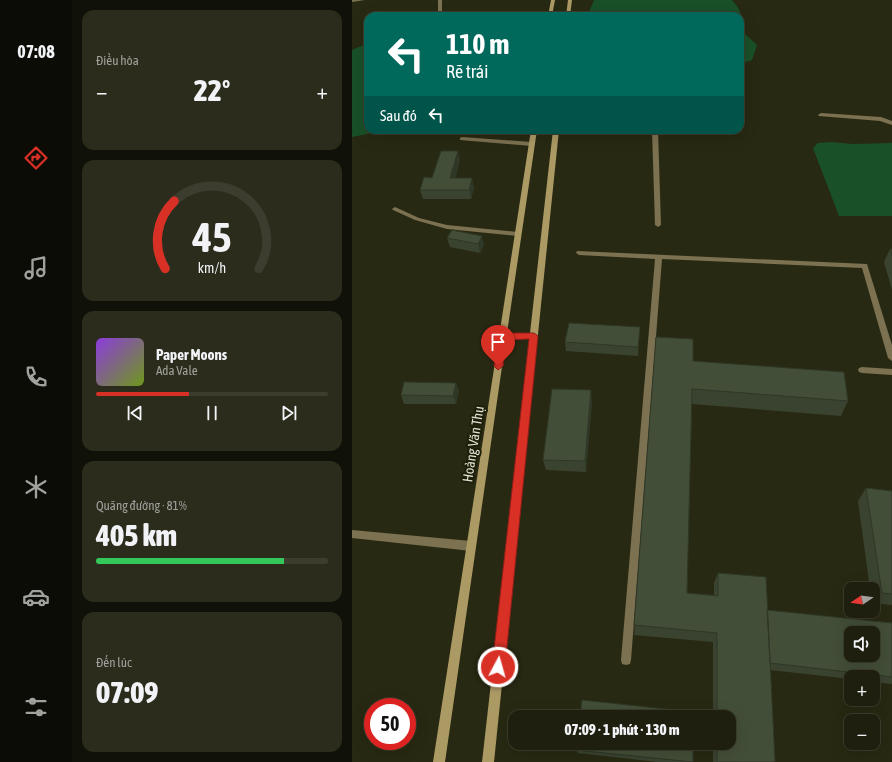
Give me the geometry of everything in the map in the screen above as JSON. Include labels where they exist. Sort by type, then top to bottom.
[{"type":"main road","points":[[551,12],[553,0]]},
{"type":"main road","points":[[568,12],[570,0]]},
{"type":"main road","name":"Hoàng Văn Thụ","points":[[439,762],[533,134]]},
{"type":"main road","points":[[488,762],[556,134]]},
{"type":"main road","points":[[503,336],[534,336]]},
{"type":"street","points":[[352,1],[363,0]]},
{"type":"street","points":[[440,0],[440,12]]},
{"type":"street","points":[[821,115],[881,119],[892,123]]},
{"type":"street","points":[[655,134],[658,225]]},
{"type":"street","points":[[462,139],[532,144]]},
{"type":"street","points":[[395,209],[417,219],[447,227],[518,234]]},
{"type":"street","points":[[579,253],[865,266],[892,358]]},
{"type":"street","points":[[626,660],[659,257]]},
{"type":"street","points":[[862,370],[892,372]]},
{"type":"street","points":[[352,534],[471,546]]},
{"type":"shaded area","points":[[594,0],[732,0],[740,12],[589,12]]},
{"type":"shaded area","points":[[744,33],[757,45],[752,60],[744,63]]},
{"type":"shaded area","points":[[364,45],[364,134],[367,134],[352,137],[352,50]]},
{"type":"shaded area","points":[[830,142],[853,144],[892,143],[892,216],[839,216],[813,148],[818,143]]},
{"type":"building","points":[[441,151],[458,151],[450,178],[472,178],[469,190],[420,190],[424,177],[432,178]]},
{"type":"building","points":[[452,230],[482,236],[478,244],[447,238]]},
{"type":"building","points":[[569,323],[640,327],[638,347],[565,342]]},
{"type":"building","points":[[656,337],[693,339],[693,361],[844,372],[848,401],[692,389],[687,593],[718,596],[718,573],[766,577],[775,762],[717,762],[717,750],[736,750],[736,710],[717,710],[717,633],[634,625]]},
{"type":"building","points":[[404,382],[456,383],[453,396],[401,395]]},
{"type":"building","points":[[552,389],[591,390],[585,461],[543,460]]},
{"type":"building","points":[[866,488],[892,491],[892,594],[882,593]]},
{"type":"building","points":[[767,610],[892,623],[892,677],[880,676],[880,670],[844,670],[844,671],[770,663]]},
{"type":"building","points":[[582,700],[674,710],[581,710]]},
{"type":"building","points":[[576,750],[693,750],[693,762]]},
{"type":"route","points":[[498,366],[503,336],[534,336],[498,667]]}]
